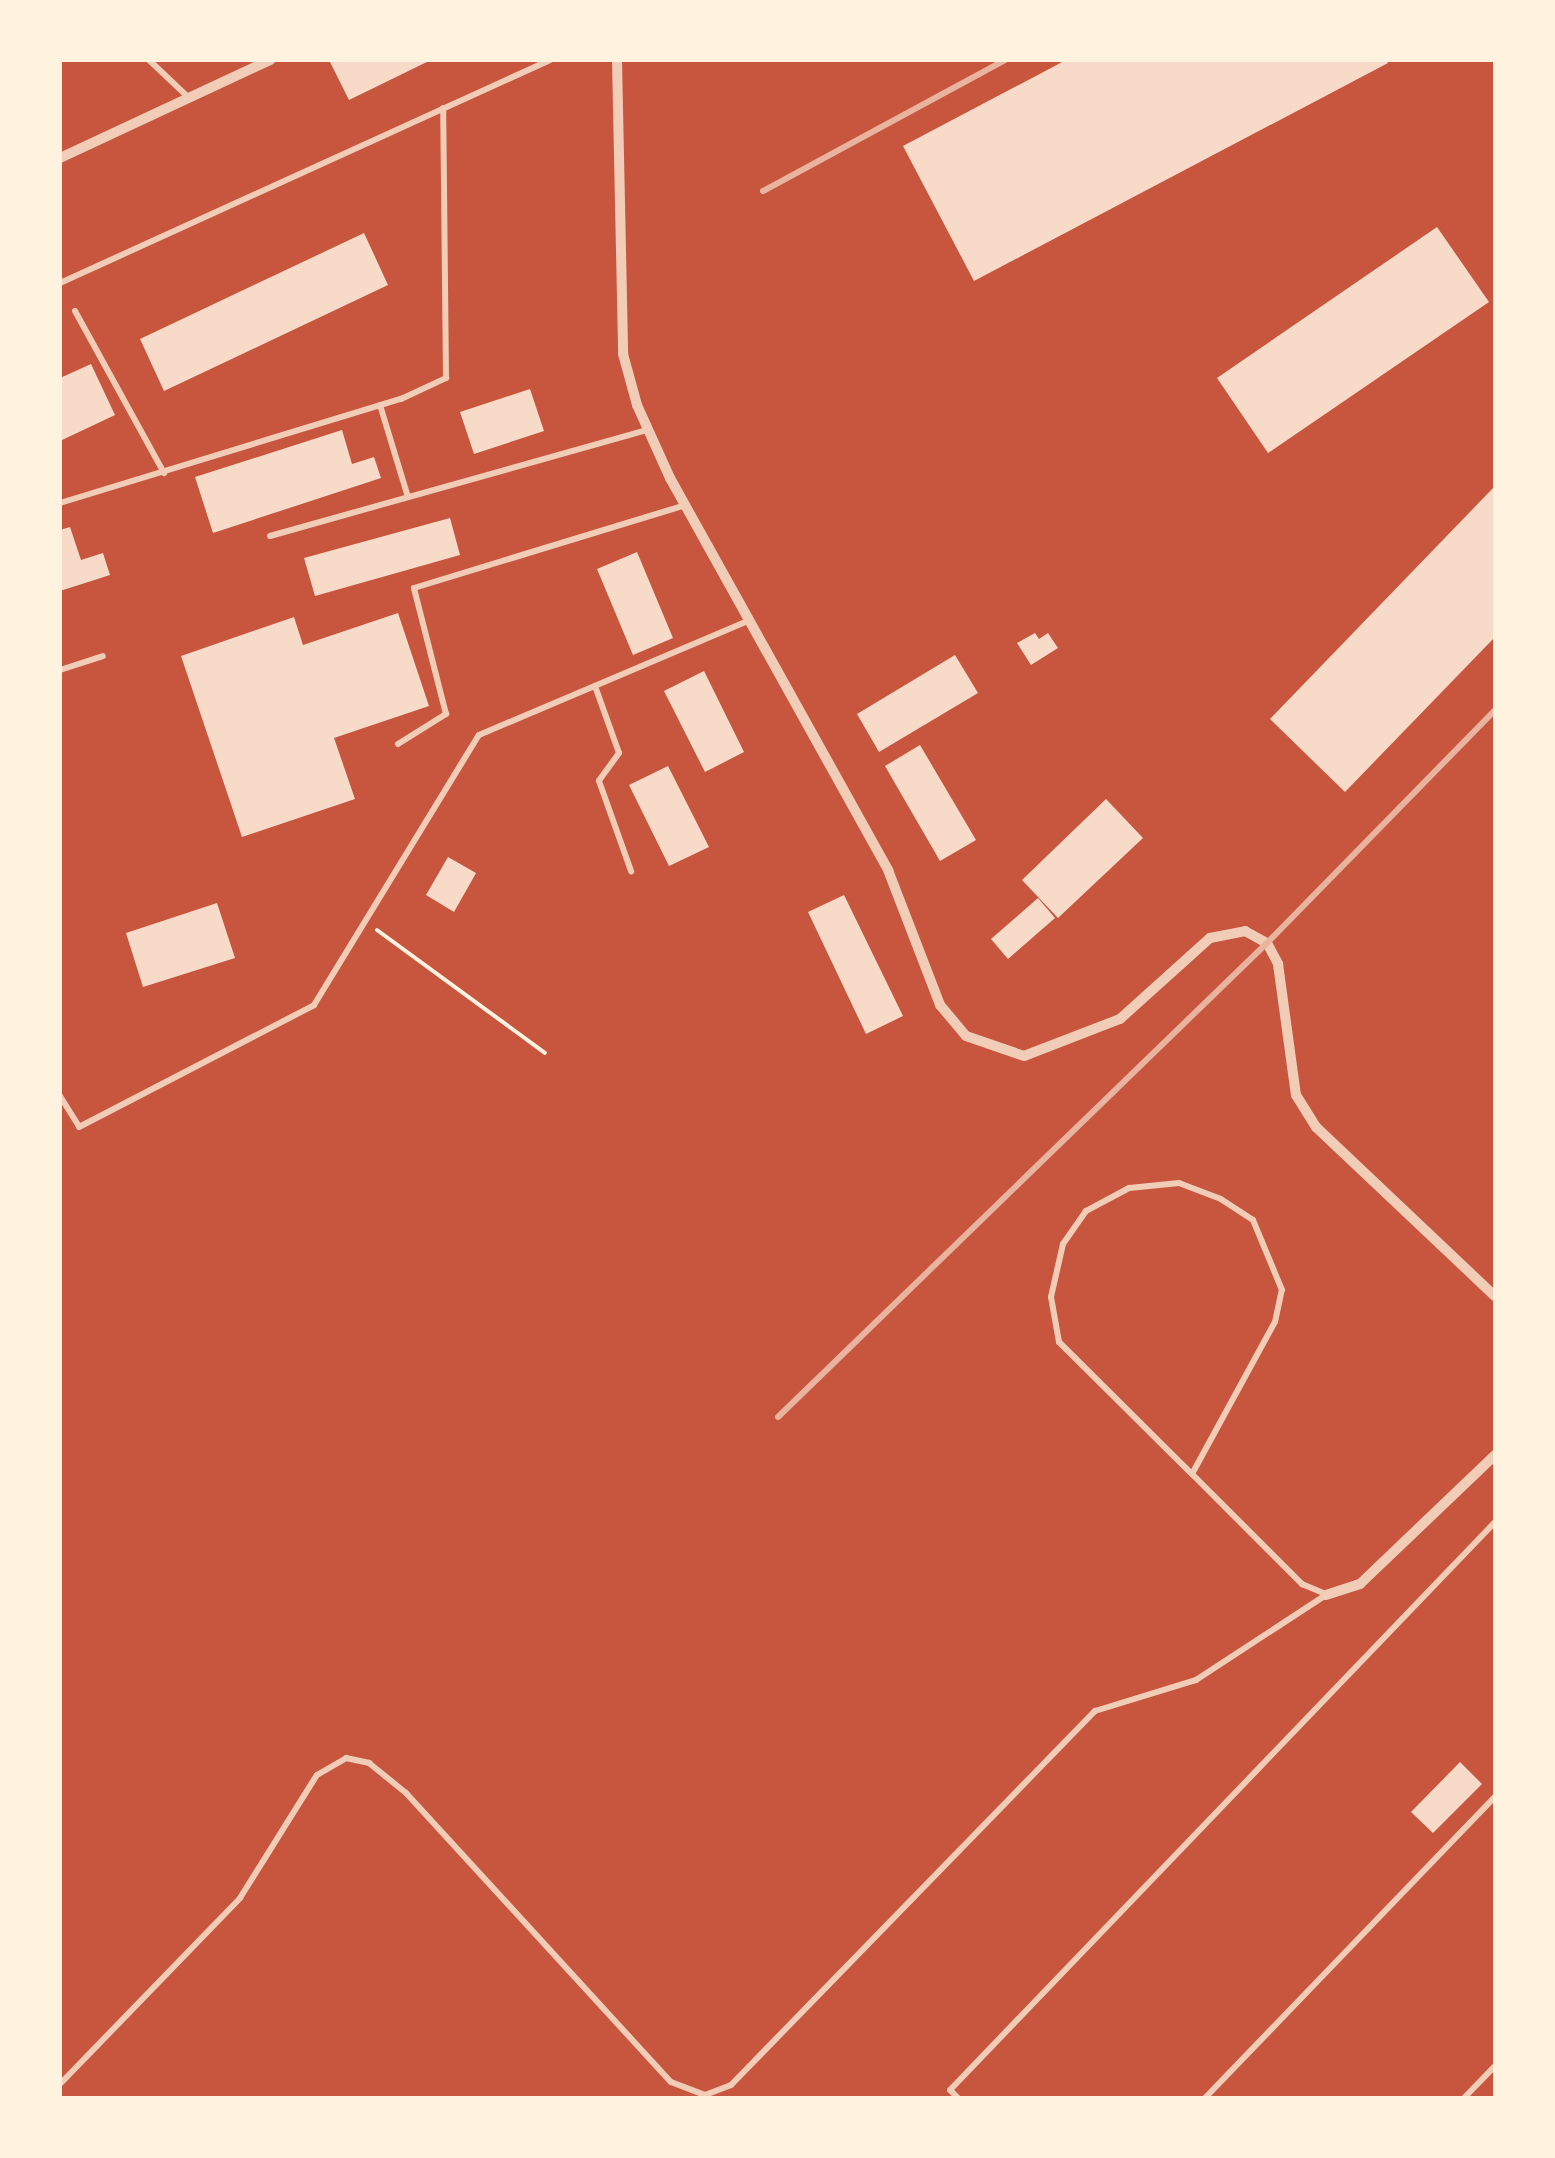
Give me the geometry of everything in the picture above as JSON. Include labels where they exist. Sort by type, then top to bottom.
[{"type":"street","points":[[60,158],[270,60]]},
{"type":"street","points":[[617,60],[624,354],[648,430],[685,505],[888,870],[940,1006],[966,1036],[1024,1056],[1070,1044],[1120,1020],[1210,938],[1245,931],[1267,943],[1278,964],[1296,1095],[1316,1127],[1495,1296]]},
{"type":"street","points":[[1326,1595],[1360,1584],[1495,1455]]},
{"type":"lane","points":[[149,60],[189,98]]},
{"type":"lane","points":[[60,284],[550,60]]},
{"type":"lane","points":[[60,503],[380,405],[446,378],[443,108]]},
{"type":"lane","points":[[75,311],[164,473]]},
{"type":"lane","points":[[380,405],[408,497]]},
{"type":"lane","points":[[270,536],[648,430]]},
{"type":"lane","points":[[398,744],[446,714],[414,588],[685,505]]},
{"type":"lane","points":[[60,1096],[79,1126],[314,1005],[479,735],[749,620]]},
{"type":"lane","points":[[60,670],[103,656]]},
{"type":"lane","points":[[595,686],[619,752],[599,780],[630,871]]},
{"type":"lane","points":[[1192,1474],[1275,1322],[1282,1290],[1253,1220],[1221,1198],[1179,1183],[1128,1188],[1086,1210],[1063,1244],[1051,1297],[1060,1342],[1192,1474],[1302,1584],[1326,1595]]},
{"type":"lane","points":[[958,2098],[950,2090],[1495,1522]]},
{"type":"lane","points":[[60,2084],[240,1898],[316,1776],[346,1758],[369,1763],[406,1793],[671,2082],[705,2095],[731,2085],[1094,1712],[1196,1680],[1326,1595]]},
{"type":"lane","points":[[1205,2098],[1495,1797]]},
{"type":"lane","points":[[1464,2098],[1495,2066]]},
{"type":"path","points":[[366,921],[545,1053]]},
{"type":"building","points":[[431,60],[349,100],[330,62]]},
{"type":"building","points":[[1066,60],[1388,63],[974,281],[903,146]]},
{"type":"building","points":[[1437,227],[1489,302],[1268,453],[1217,378]]},
{"type":"building","points":[[364,233],[388,285],[164,391],[140,339]]},
{"type":"building","points":[[91,364],[115,415],[60,441],[60,378]]},
{"type":"building","points":[[530,389],[544,431],[474,454],[460,412]]},
{"type":"building","points":[[342,430],[352,464],[374,457],[381,478],[213,533],[195,477]]},
{"type":"building","points":[[1495,486],[1495,637],[1345,792],[1270,719]]},
{"type":"building","points":[[450,518],[460,555],[315,596],[304,558]]},
{"type":"building","points":[[70,527],[81,560],[103,553],[110,575],[60,591],[60,530]]},
{"type":"building","points":[[637,552],[673,638],[633,655],[597,569]]},
{"type":"building","points":[[398,613],[429,706],[334,738],[355,799],[242,837],[181,656],[294,617],[303,645]]},
{"type":"building","points":[[1035,633],[1039,639],[1048,633],[1058,648],[1031,665],[1017,643]]},
{"type":"building","points":[[955,655],[978,693],[879,752],[857,714]]},
{"type":"building","points":[[704,671],[744,752],[705,772],[664,691]]},
{"type":"building","points":[[920,745],[976,840],[940,861],[885,766]]},
{"type":"building","points":[[668,766],[709,847],[669,866],[629,785]]},
{"type":"building","points":[[1106,799],[1143,838],[1058,918],[1022,880]]},
{"type":"building","points":[[448,857],[476,873],[454,912],[426,895]]},
{"type":"building","points":[[844,895],[903,1016],[866,1034],[808,912]]},
{"type":"building","points":[[1038,898],[1055,918],[1008,959],[991,939]]},
{"type":"building","points":[[217,903],[235,958],[143,987],[126,933]]},
{"type":"building","points":[[1460,1762],[1482,1784],[1433,1833],[1411,1812]]},
{"type":"railway","points":[[763,191],[1005,60]]},
{"type":"railway","points":[[778,1417],[1267,943],[1495,710]]}]
